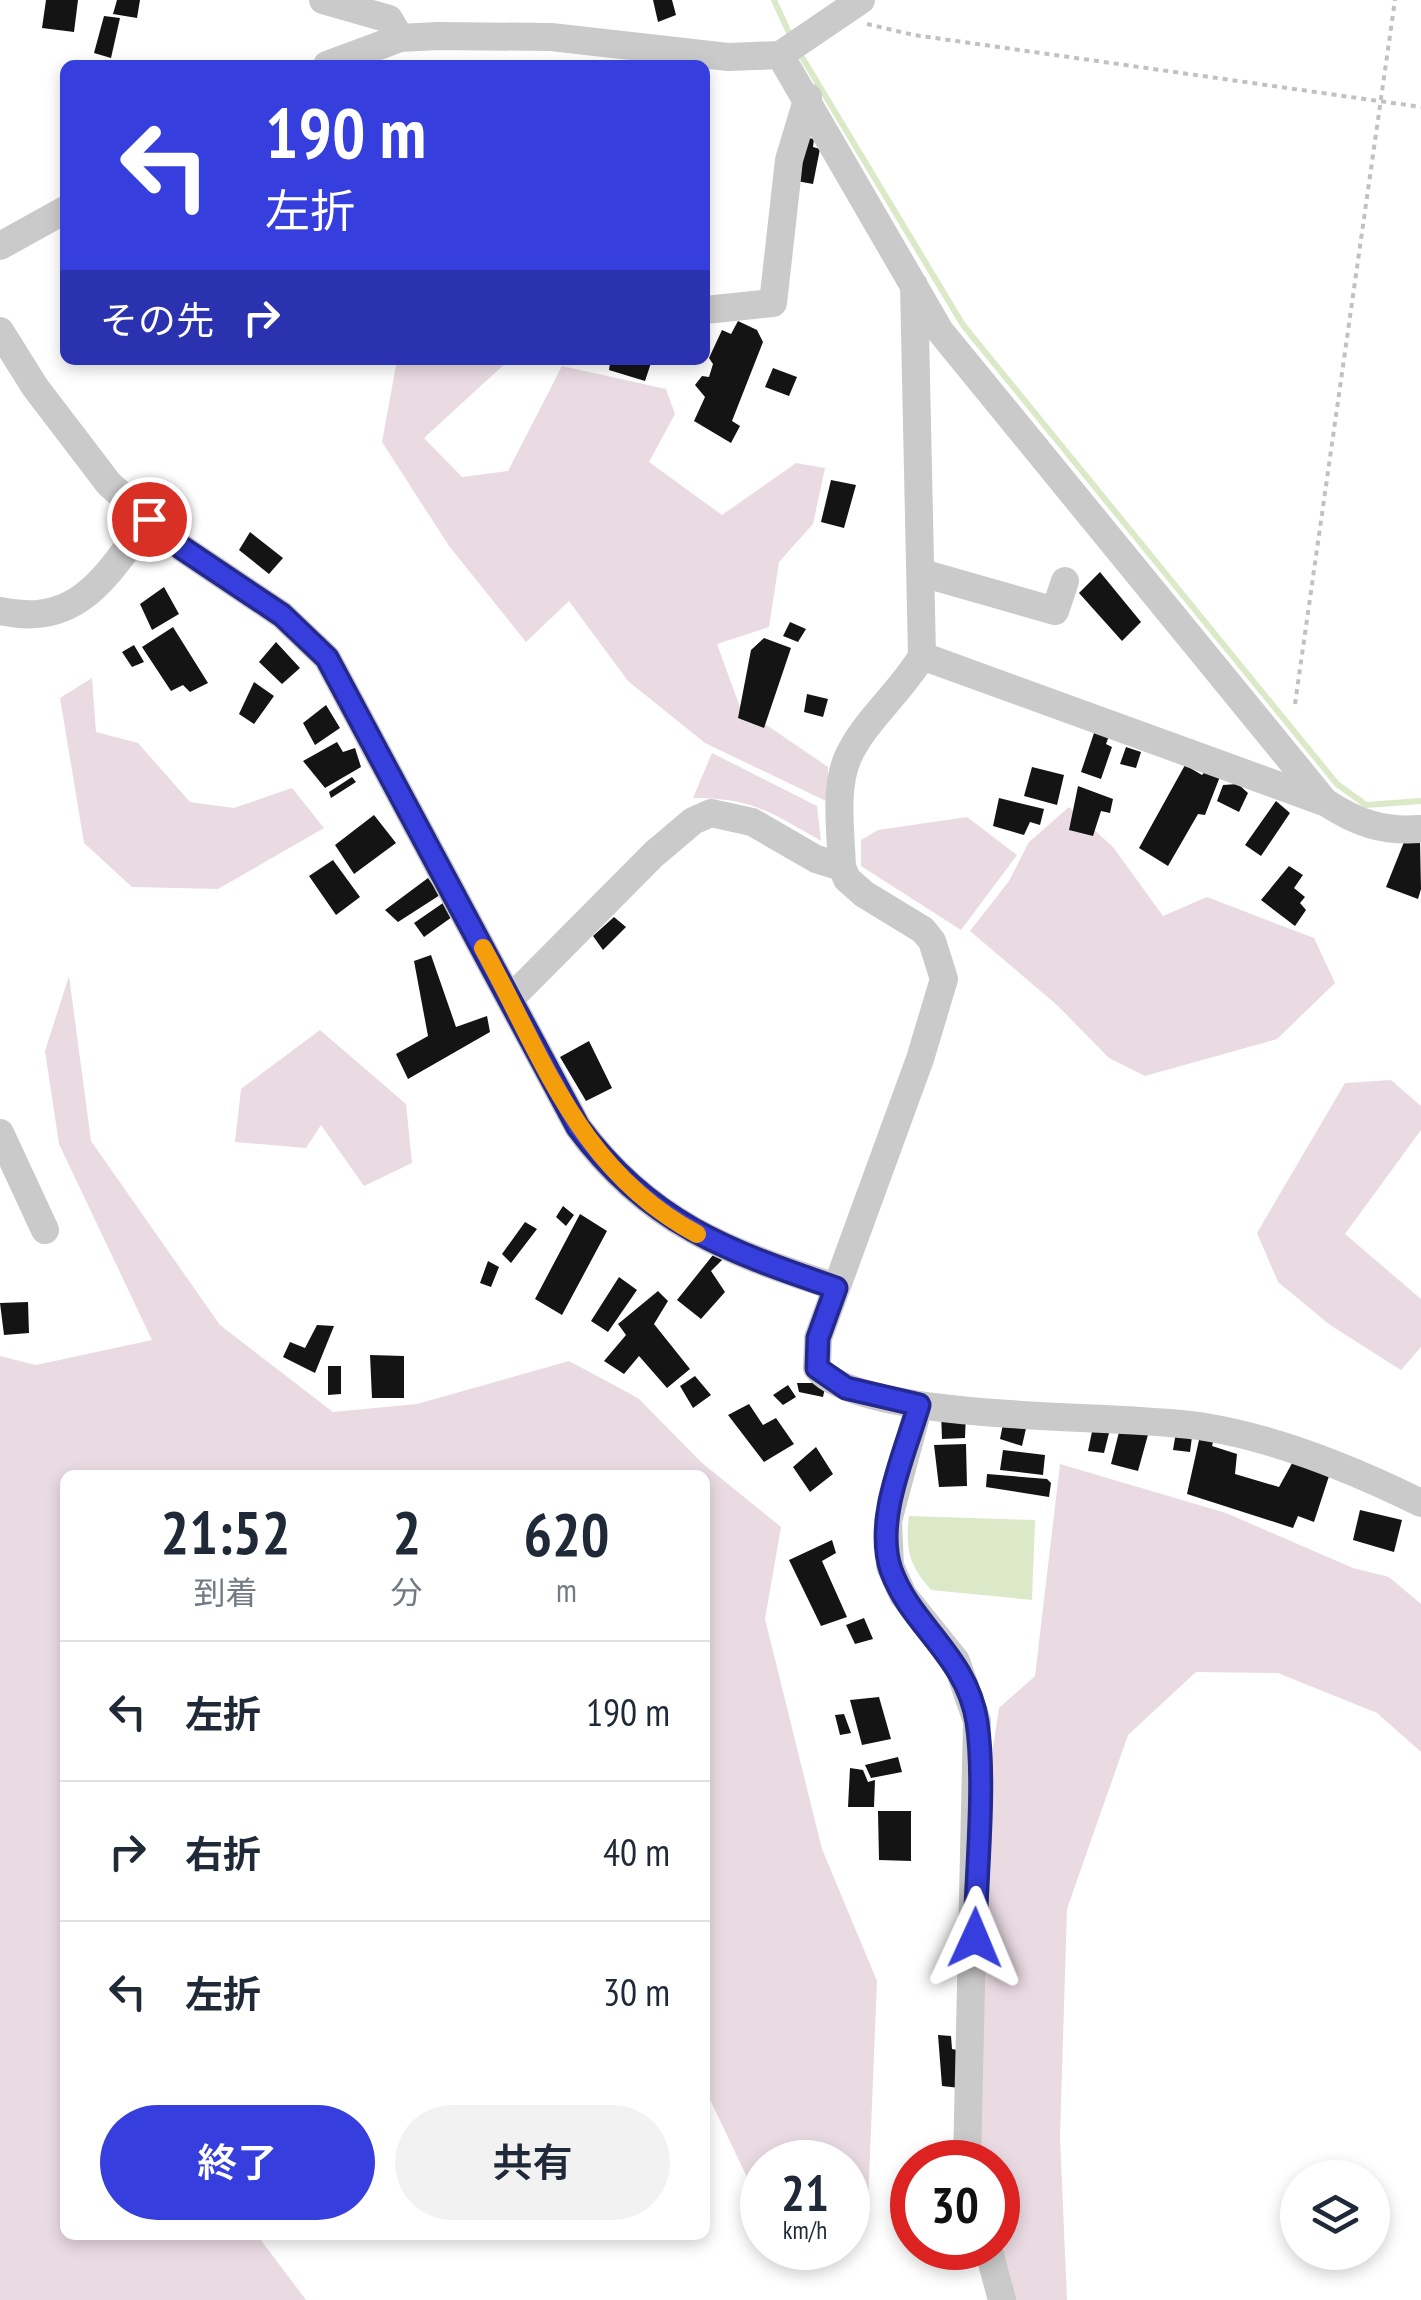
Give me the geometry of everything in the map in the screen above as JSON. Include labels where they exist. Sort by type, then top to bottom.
[{"type":"street","points":[[323,0],[390,19],[400,38]]},
{"type":"street","points":[[341,60],[400,38],[551,37],[728,57],[780,54],[850,9]]},
{"type":"street","points":[[780,54],[940,331],[1326,802]]},
{"type":"street","points":[[710,309],[773,303],[789,160],[808,97]]},
{"type":"street","points":[[0,246],[60,213]]},
{"type":"street","points":[[914,285],[922,656],[903,688],[862,732],[846,760],[842,867],[848,880],[864,894],[923,930],[932,941],[944,979],[925,1046],[818,1338],[817,1368],[846,1388],[919,1405],[1208,1427],[1315,1458],[1421,1503]]},
{"type":"street","points":[[0,331],[35,387],[108,484],[182,548],[282,615],[327,658],[578,1127],[607,1167],[641,1198],[720,1247],[836,1288]]},
{"type":"street","points":[[0,611],[20,616],[52,613],[90,595],[149,519]]},
{"type":"street","points":[[922,573],[1056,611],[1064,580]]},
{"type":"street","points":[[922,656],[1326,802],[1356,822],[1396,831],[1421,829]]},
{"type":"street","points":[[511,998],[693,820],[711,813],[752,822],[816,858],[842,867]]},
{"type":"street","points":[[0,1133],[46,1230]]},
{"type":"street","points":[[919,1405],[888,1521],[890,1566],[903,1595],[956,1660],[977,1721],[967,2140]]},
{"type":"street","points":[[994,2270],[1002,2300]]},
{"type":"path","points":[[1295,704],[1395,0]]},
{"type":"path","points":[[850,9],[914,35],[1421,107]]},
{"type":"shaded area","points":[[396,365],[504,365],[424,438],[462,477],[508,471],[562,366],[666,389],[675,414],[649,462],[722,515],[796,463],[825,468],[813,524],[779,562],[769,627],[717,644],[740,707],[828,767],[828,802],[705,743],[628,681],[569,601],[526,642],[449,546],[382,442]]},
{"type":"shaded area","points":[[92,678],[96,732],[138,743],[190,802],[234,808],[292,788],[324,828],[218,889],[132,887],[84,843],[60,698]]},
{"type":"shaded area","points":[[712,753],[817,806],[821,841],[746,804],[693,798]]},
{"type":"shaded area","points":[[1069,807],[1113,847],[1163,916],[1207,897],[1314,938],[1335,983],[1277,1039],[1145,1076],[1109,1058],[1057,1005],[970,931],[1009,881],[1029,842]]},
{"type":"shaded area","points":[[967,817],[1017,855],[961,930],[861,866],[861,840],[878,830]]},
{"type":"shaded area","points":[[69,976],[91,1141],[220,1325],[333,1412],[417,1404],[569,1361],[638,1398],[701,1462],[781,1527],[765,1619],[822,1849],[877,1981],[870,2154],[870,2140],[740,2140],[740,2163],[710,2100],[710,1470],[60,1470],[60,2240],[261,2240],[306,2300],[0,2300],[0,1356],[36,1365],[152,1340],[59,1144],[45,1051]]},
{"type":"shaded area","points":[[320,1030],[406,1104],[412,1163],[364,1186],[321,1125],[306,1148],[235,1142],[241,1089]]},
{"type":"shaded area","points":[[1391,1080],[1421,1106],[1421,1130],[1345,1234],[1421,1299],[1421,1347],[1401,1370],[1330,1325],[1278,1282],[1257,1233],[1345,1083]]},
{"type":"shaded area","points":[[1060,1464],[1226,1513],[1353,1568],[1389,1577],[1421,1604],[1421,1752],[1377,1713],[1278,1673],[1196,1672],[1128,1735],[1067,1909],[1060,2137],[1067,2300],[1009,2300],[1003,2270],[1020,2270],[1020,2140],[973,2140],[989,1773],[999,1708],[1035,1676]]},
{"type":"shaded area","points":[[909,1516],[1035,1520],[1032,1600],[931,1590],[910,1556]]},
{"type":"building","points":[[46,0],[78,0],[74,32],[42,28]]},
{"type":"building","points":[[117,0],[140,0],[137,18],[113,14]]},
{"type":"building","points":[[653,0],[672,0],[676,15],[658,22]]},
{"type":"building","points":[[104,16],[120,18],[111,58],[94,53]]},
{"type":"building","points":[[798,136],[814,139],[813,147],[820,149],[813,184],[791,180]]},
{"type":"building","points":[[738,321],[757,330],[763,342],[732,421],[740,426],[731,443],[694,421],[705,397],[695,385],[702,376],[709,377],[713,364],[710,356],[722,330],[731,334]]},
{"type":"building","points":[[610,365],[650,365],[645,381],[609,370]]},
{"type":"building","points":[[773,368],[797,377],[789,396],[765,387]]},
{"type":"building","points":[[831,480],[856,485],[844,528],[821,522]]},
{"type":"building","points":[[250,532],[283,558],[269,574],[239,550]]},
{"type":"building","points":[[1100,572],[1141,622],[1122,641],[1079,593]]},
{"type":"building","points":[[164,587],[179,614],[152,630],[140,604]]},
{"type":"building","points":[[790,622],[806,629],[798,642],[783,636]]},
{"type":"building","points":[[173,627],[208,683],[190,692],[183,685],[171,691],[142,647]]},
{"type":"building","points":[[764,638],[791,648],[764,728],[738,718],[751,650]]},
{"type":"building","points":[[276,642],[300,668],[282,684],[259,662]]},
{"type":"building","points":[[134,645],[144,662],[132,667],[122,652]]},
{"type":"building","points":[[254,682],[274,696],[254,724],[239,714]]},
{"type":"building","points":[[807,694],[828,699],[823,717],[804,712]]},
{"type":"building","points":[[326,705],[340,728],[315,745],[303,723]]},
{"type":"building","points":[[1095,730],[1110,733],[1106,744],[1112,747],[1101,779],[1081,772]]},
{"type":"building","points":[[337,742],[343,752],[355,748],[361,767],[325,788],[303,761]]},
{"type":"building","points":[[1126,747],[1141,752],[1136,768],[1120,764]]},
{"type":"building","points":[[1185,765],[1202,775],[1209,767],[1221,774],[1205,815],[1198,814],[1168,866],[1139,848]]},
{"type":"building","points":[[1032,767],[1064,775],[1057,805],[1024,796]]},
{"type":"building","points":[[352,777],[356,782],[331,798],[329,792]]},
{"type":"building","points":[[1238,784],[1248,793],[1239,812],[1217,801],[1223,785]]},
{"type":"building","points":[[1078,786],[1113,799],[1110,813],[1101,811],[1093,836],[1069,830]]},
{"type":"building","points":[[999,798],[1044,809],[1040,825],[1030,822],[1024,835],[993,826]]},
{"type":"building","points":[[1276,801],[1290,813],[1261,856],[1245,845]]},
{"type":"building","points":[[374,815],[396,843],[354,874],[335,845]]},
{"type":"building","points":[[1420,841],[1418,899],[1386,887],[1404,842]]},
{"type":"building","points":[[333,860],[360,897],[336,915],[309,876]]},
{"type":"building","points":[[1289,866],[1303,875],[1294,888],[1305,897],[1300,903],[1306,910],[1295,926],[1261,900]]},
{"type":"building","points":[[428,878],[440,895],[398,922],[385,910]]},
{"type":"building","points":[[443,903],[452,917],[424,937],[414,923]]},
{"type":"building","points":[[614,917],[626,927],[603,950],[593,936]]},
{"type":"building","points":[[431,955],[456,1027],[487,1016],[490,1032],[408,1079],[396,1054],[428,1036],[414,961]]},
{"type":"building","points":[[589,1041],[612,1088],[586,1101],[560,1057]]},
{"type":"building","points":[[563,1206],[574,1215],[566,1226],[556,1217]]},
{"type":"building","points":[[580,1214],[607,1231],[562,1315],[535,1299]]},
{"type":"building","points":[[525,1222],[537,1229],[511,1263],[502,1254]]},
{"type":"building","points":[[717,1250],[724,1258],[711,1271],[725,1292],[701,1319],[677,1300]]},
{"type":"building","points":[[488,1261],[499,1267],[491,1287],[480,1283]]},
{"type":"building","points":[[619,1277],[637,1290],[608,1332],[591,1321]]},
{"type":"building","points":[[658,1291],[668,1301],[654,1324],[690,1369],[667,1388],[639,1356],[624,1374],[604,1361],[626,1335],[618,1324]]},
{"type":"building","points":[[28,1302],[29,1333],[4,1335],[0,1303]]},
{"type":"building","points":[[317,1325],[334,1326],[315,1373],[283,1357],[290,1342],[305,1348]]},
{"type":"building","points":[[370,1355],[404,1356],[404,1398],[372,1398]]},
{"type":"building","points":[[328,1366],[341,1366],[341,1394],[328,1395]]},
{"type":"building","points":[[695,1376],[711,1395],[693,1408],[680,1386]]},
{"type":"building","points":[[797,1383],[826,1383],[823,1397],[799,1392]]},
{"type":"building","points":[[788,1385],[796,1397],[783,1405],[773,1395]]},
{"type":"building","points":[[749,1404],[763,1425],[776,1418],[794,1444],[764,1462],[728,1415]]},
{"type":"building","points":[[941,1412],[966,1413],[965,1438],[942,1439]]},
{"type":"building","points":[[1004,1419],[1027,1424],[1022,1446],[1000,1439]]},
{"type":"building","points":[[1094,1422],[1111,1425],[1104,1453],[1088,1451]]},
{"type":"building","points":[[1121,1424],[1149,1431],[1138,1471],[1111,1464]]},
{"type":"building","points":[[1177,1426],[1193,1429],[1190,1452],[1173,1450]]},
{"type":"building","points":[[1201,1431],[1215,1434],[1212,1446],[1237,1454],[1235,1474],[1279,1487],[1296,1456],[1331,1470],[1314,1522],[1298,1516],[1293,1528],[1187,1494]]},
{"type":"building","points":[[966,1444],[967,1486],[939,1487],[934,1445]]},
{"type":"building","points":[[816,1447],[833,1474],[810,1492],[793,1467]]},
{"type":"building","points":[[1003,1450],[1045,1455],[1043,1475],[1000,1470]]},
{"type":"building","points":[[987,1474],[1047,1479],[1051,1483],[1049,1497],[986,1487]]},
{"type":"building","points":[[1360,1510],[1402,1520],[1394,1552],[1353,1540]]},
{"type":"building","points":[[832,1540],[836,1553],[822,1561],[847,1617],[821,1626],[789,1560]]},
{"type":"building","points":[[864,1618],[873,1639],[855,1644],[846,1625]]},
{"type":"building","points":[[879,1697],[891,1739],[862,1745],[850,1700]]},
{"type":"building","points":[[844,1714],[851,1733],[840,1735],[835,1715]]},
{"type":"building","points":[[898,1757],[902,1772],[871,1778],[865,1765]]},
{"type":"building","points":[[850,1768],[863,1770],[868,1782],[875,1780],[874,1807],[848,1807]]},
{"type":"building","points":[[878,1811],[911,1811],[911,1861],[879,1860]]},
{"type":"building","points":[[938,2035],[951,2036],[952,2049],[962,2051],[960,2088],[942,2086]]},
{"type":"waterway","points":[[774,0],[790,35]]},
{"type":"waterway","points":[[802,57],[963,325],[1337,784],[1366,805],[1421,801]]},
{"type":"slow traffic","points":[[483,948],[578,1127],[607,1167],[641,1198],[697,1234]]},
{"type":"route","points":[[149,519],[182,548],[237,581],[282,615],[327,658],[578,1127],[607,1167],[676,1223],[720,1247],[836,1288],[818,1338],[817,1368],[825,1378],[846,1388],[919,1405],[888,1521],[890,1566],[903,1595],[956,1660],[977,1721],[975,1938]]}]
